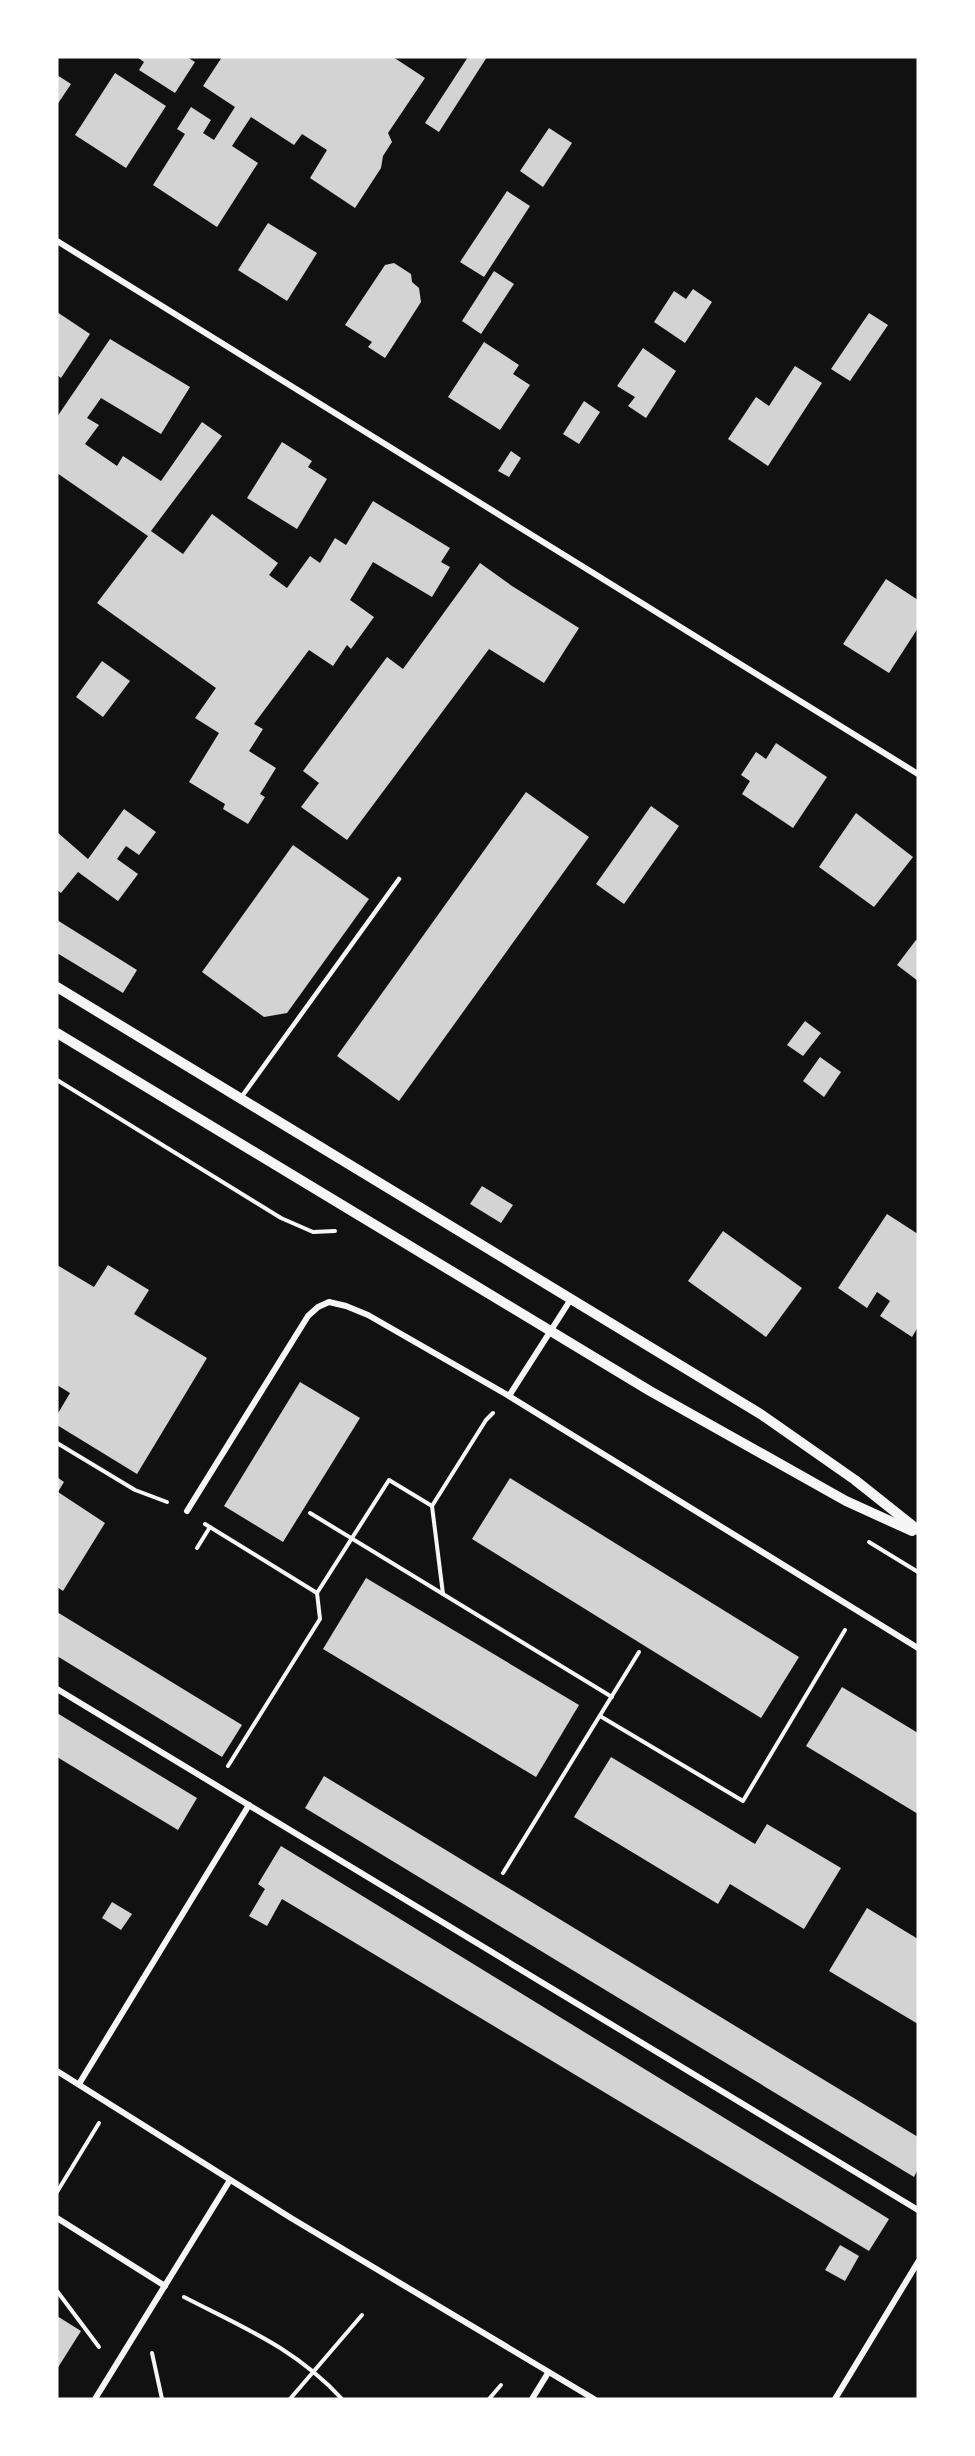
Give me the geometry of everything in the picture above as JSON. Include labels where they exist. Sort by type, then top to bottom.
[{"type":"street","points":[[57,241],[918,774]]},
{"type":"street","points":[[57,987],[762,1415],[855,1480],[918,1532]]},
{"type":"street","points":[[57,1033],[650,1391],[835,1495],[918,1532]]},
{"type":"street","points":[[509,1396],[571,1299]]},
{"type":"street","points":[[187,1511],[308,1316],[323,1304],[335,1302],[368,1315],[509,1396],[918,1648]]},
{"type":"street","points":[[57,1689],[918,2210]]},
{"type":"street","points":[[79,2084],[249,1805]]},
{"type":"street","points":[[57,2071],[230,2180],[594,2399]]},
{"type":"street","points":[[95,2399],[230,2180]]},
{"type":"street","points":[[57,2218],[165,2286]]},
{"type":"street","points":[[835,2399],[918,2262]]},
{"type":"street","points":[[532,2399],[548,2373]]},
{"type":"lane","points":[[240,1099],[399,879]]},
{"type":"path","points":[[57,1080],[281,1218]]},
{"type":"path","points":[[443,1594],[432,1506],[491,1416],[509,1396]]},
{"type":"path","points":[[481,1410],[491,1416]]},
{"type":"path","points":[[57,1443],[135,1490],[187,1511],[317,1593]]},
{"type":"path","points":[[216,1785],[320,1619],[317,1593],[389,1480],[432,1506]]},
{"type":"path","points":[[310,1514],[612,1697]]},
{"type":"path","points":[[204,1523],[208,1516]]},
{"type":"path","points":[[197,1548],[210,1527]]},
{"type":"path","points":[[600,1716],[742,1801],[857,1610]]},
{"type":"path","points":[[503,1873],[639,1652]]},
{"type":"path","points":[[57,2192],[111,2104]]},
{"type":"path","points":[[57,2291],[99,2346]]},
{"type":"path","points":[[183,2297],[259,2334],[314,2371],[342,2399]]},
{"type":"path","points":[[290,2399],[362,2315]]},
{"type":"path","points":[[151,2349],[162,2399]]},
{"type":"path","points":[[489,2399],[501,2385]]},
{"type":"building","points":[[137,57],[187,57],[195,62],[175,93],[139,70],[144,62]]},
{"type":"building","points":[[222,57],[393,57],[425,78],[388,133],[392,142],[383,156],[381,168],[355,208],[310,178],[327,150],[302,134],[294,145],[251,117],[232,146],[258,163],[217,227],[153,185],[185,134],[177,129],[191,107],[211,120],[203,133],[214,140],[235,107],[203,86]]},
{"type":"building","points":[[468,57],[487,57],[439,132],[425,123]]},
{"type":"building","points":[[115,73],[166,106],[126,168],[75,135]]},
{"type":"building","points":[[57,75],[71,84],[57,105]]},
{"type":"building","points":[[549,128],[572,143],[543,187],[520,171]]},
{"type":"building","points":[[507,191],[530,206],[484,277],[460,262]]},
{"type":"building","points":[[268,223],[317,253],[287,301],[238,270]]},
{"type":"building","points":[[394,263],[411,274],[412,282],[419,288],[421,302],[385,358],[368,347],[372,342],[345,325],[385,265]]},
{"type":"building","points":[[494,271],[514,284],[481,334],[462,321]]},
{"type":"building","points":[[693,289],[712,302],[685,343],[654,322],[674,291],[686,299]]},
{"type":"building","points":[[57,312],[90,334],[61,378],[57,375]]},
{"type":"building","points":[[869,313],[888,325],[850,381],[831,369]]},
{"type":"building","points":[[110,339],[190,387],[161,434],[101,398],[87,418],[99,425],[85,444],[117,466],[123,456],[161,481],[202,422],[222,436],[151,531],[183,554],[212,514],[278,563],[269,575],[287,588],[310,556],[320,563],[335,538],[346,545],[373,501],[450,548],[441,562],[450,567],[432,597],[373,562],[350,600],[374,617],[351,649],[347,645],[333,666],[309,650],[254,724],[263,729],[249,751],[276,768],[260,794],[265,797],[248,824],[223,809],[225,804],[189,782],[219,733],[195,718],[216,688],[97,603],[148,536],[57,473],[57,417]]},
{"type":"building","points":[[484,342],[519,365],[513,374],[530,385],[500,430],[448,397]]},
{"type":"building","points":[[643,348],[676,371],[646,418],[628,406],[635,397],[617,386]]},
{"type":"building","points":[[795,366],[822,383],[768,466],[728,439],[756,397],[769,406]]},
{"type":"building","points":[[584,401],[600,412],[579,444],[563,434]]},
{"type":"building","points":[[282,442],[312,461],[308,467],[327,479],[297,529],[247,498]]},
{"type":"building","points":[[511,451],[521,458],[509,477],[498,471]]},
{"type":"building","points":[[480,563],[579,628],[544,683],[489,649],[347,840],[301,807],[319,783],[303,771],[387,657],[403,669]]},
{"type":"building","points":[[886,579],[918,600],[918,628],[889,673],[843,644]]},
{"type":"building","points":[[102,661],[130,681],[103,717],[76,697]]},
{"type":"building","points":[[776,743],[827,777],[793,828],[742,794],[750,781],[741,775],[756,752],[766,759]]},
{"type":"building","points":[[526,792],[589,837],[399,1101],[337,1056]]},
{"type":"building","points":[[651,806],[679,826],[624,904],[596,884]]},
{"type":"building","points":[[124,809],[156,832],[139,855],[126,846],[117,859],[138,874],[118,901],[78,872],[61,893],[57,890],[57,832],[88,859]]},
{"type":"building","points":[[856,813],[913,857],[874,907],[819,867]]},
{"type":"building","points":[[293,845],[369,899],[287,1013],[264,1017],[202,972]]},
{"type":"building","points":[[57,920],[137,970],[123,993],[57,953]]},
{"type":"building","points":[[916,940],[918,941],[918,981],[897,965]]},
{"type":"building","points":[[805,1021],[821,1033],[803,1056],[787,1045]]},
{"type":"building","points":[[820,1057],[841,1072],[824,1097],[803,1081]]},
{"type":"building","points":[[482,1186],[513,1205],[501,1223],[470,1204]]},
{"type":"building","points":[[887,1214],[918,1234],[918,1327],[912,1337],[880,1316],[890,1301],[877,1292],[867,1308],[838,1288]]},
{"type":"building","points":[[723,1231],[802,1288],[766,1337],[688,1281]]},
{"type":"building","points":[[57,1265],[94,1287],[108,1265],[149,1290],[134,1314],[207,1358],[137,1474],[57,1425],[57,1415],[70,1393],[57,1385]]},
{"type":"building","points":[[300,1382],[360,1418],[283,1542],[224,1506]]},
{"type":"building","points":[[57,1477],[64,1482],[58,1492],[105,1523],[63,1591],[57,1587]]},
{"type":"building","points":[[510,1478],[799,1657],[761,1718],[472,1539]]},
{"type":"building","points":[[366,1578],[579,1705],[536,1777],[323,1649]]},
{"type":"building","points":[[57,1612],[242,1725],[222,1757],[57,1656]]},
{"type":"building","points":[[842,1687],[918,1733],[918,1814],[806,1746]]},
{"type":"building","points":[[57,1713],[197,1798],[178,1830],[57,1757]]},
{"type":"building","points":[[611,1757],[755,1844],[767,1824],[841,1868],[804,1929],[730,1884],[718,1904],[574,1817]]},
{"type":"building","points":[[324,1776],[918,2137],[918,2169],[914,2177],[305,1808]]},
{"type":"building","points":[[281,1846],[889,2219],[869,2251],[282,1899],[267,1926],[249,1916],[265,1889],[258,1884]]},
{"type":"building","points":[[112,1902],[132,1914],[121,1930],[102,1918]]},
{"type":"building","points":[[867,1908],[918,1939],[918,2024],[829,1971]]},
{"type":"building","points":[[840,2245],[859,2256],[845,2281],[825,2270]]},
{"type":"building","points":[[57,2316],[81,2331],[57,2369]]}]
